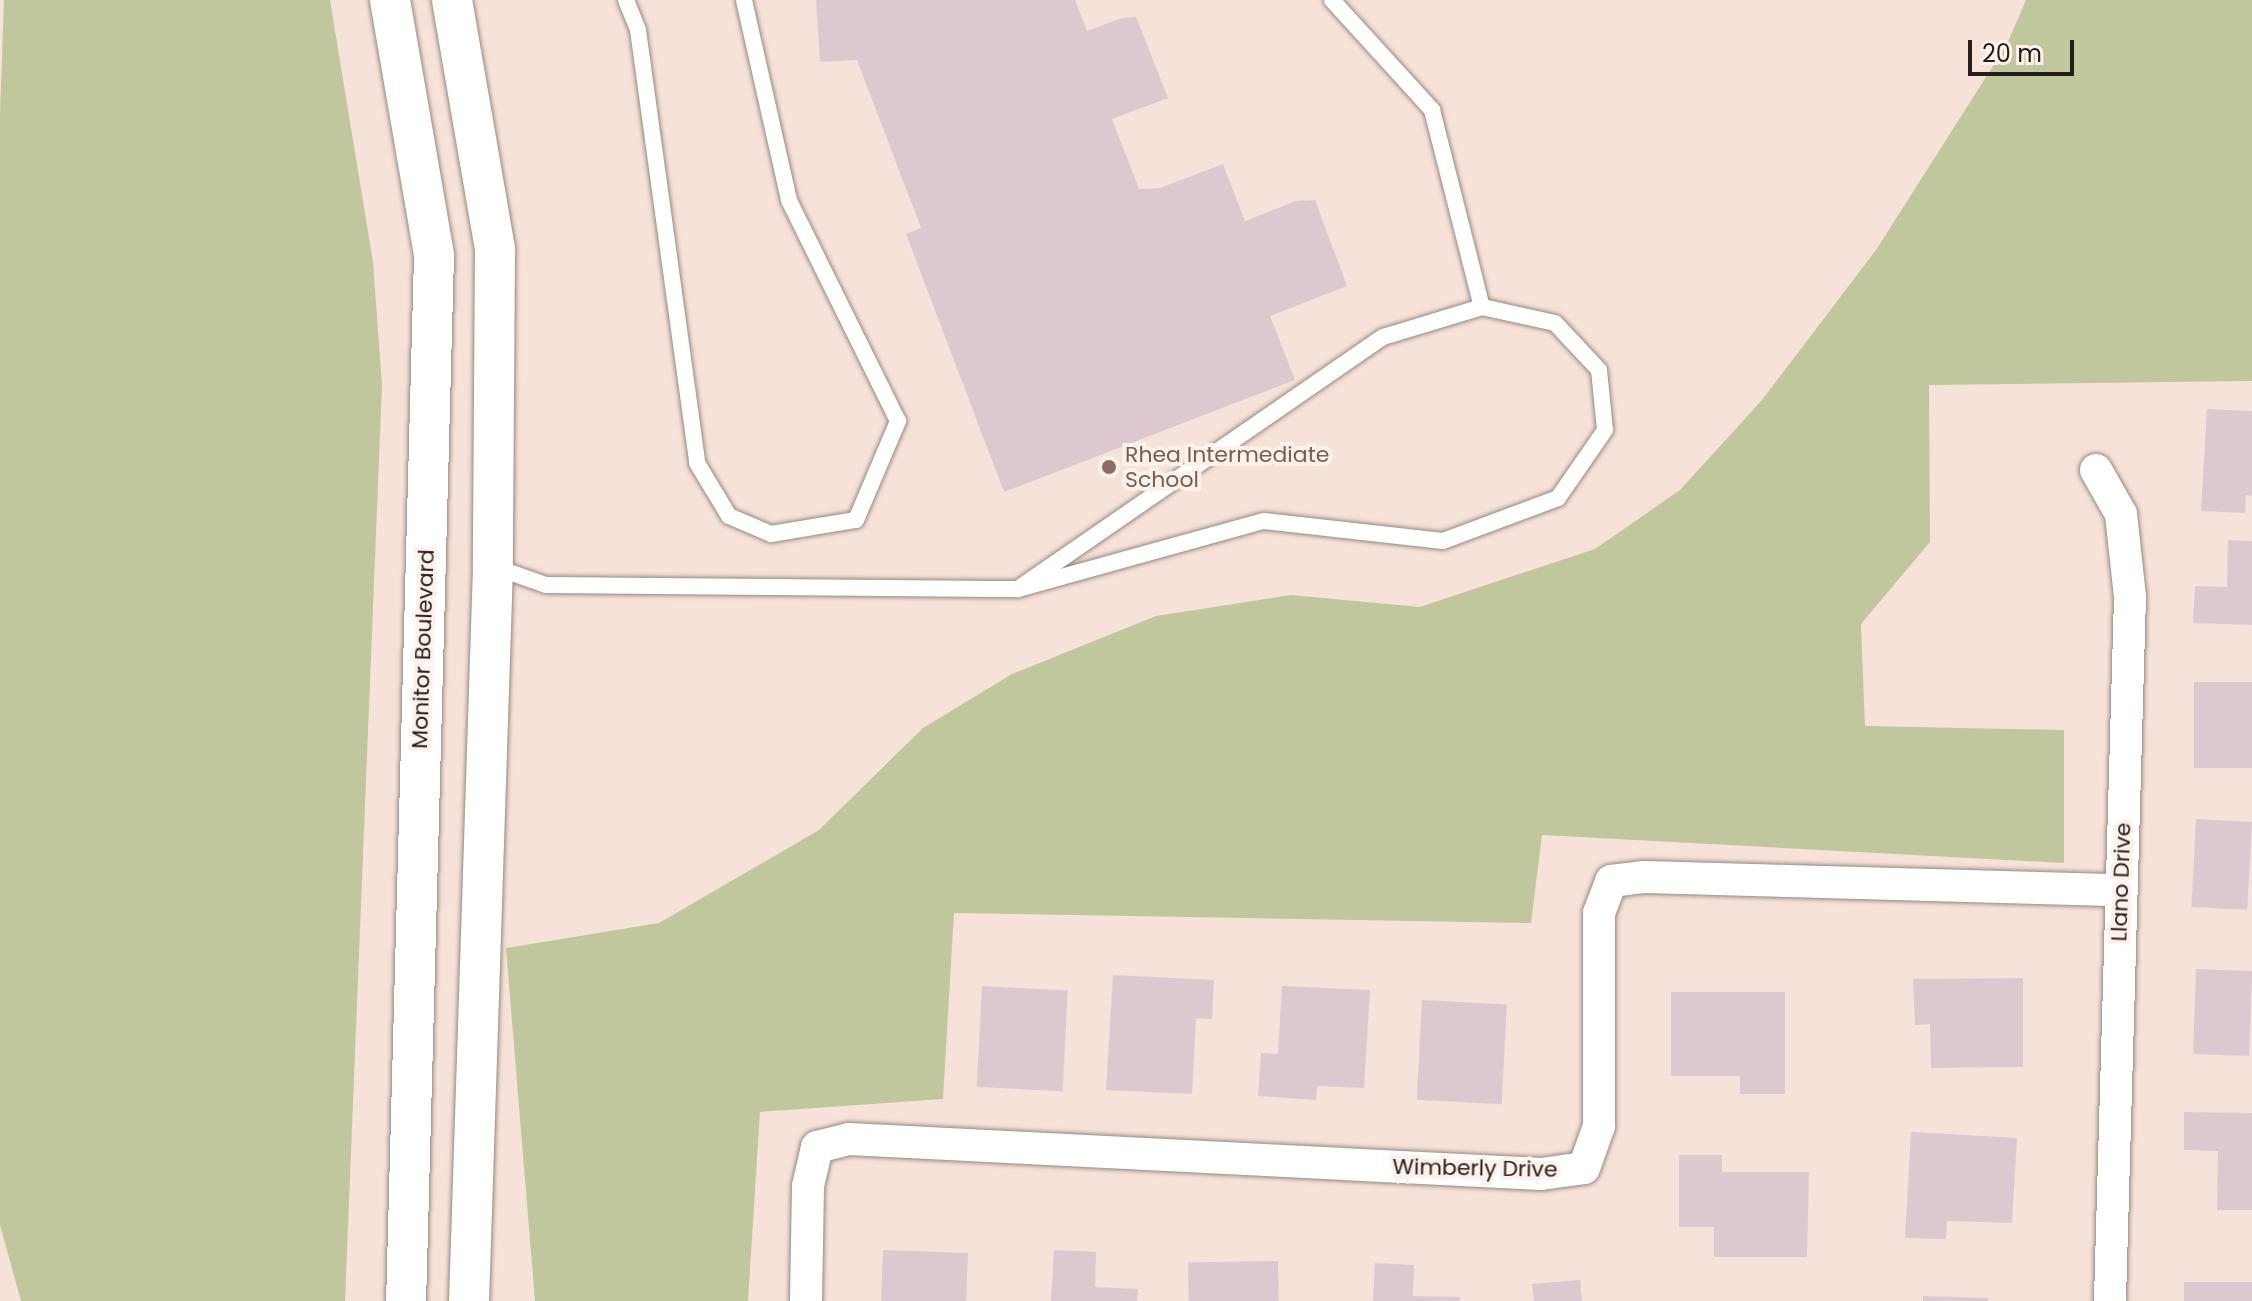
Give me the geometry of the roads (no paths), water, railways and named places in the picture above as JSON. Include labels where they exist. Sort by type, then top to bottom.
[{"type":"street","name":"Monitor Boulevard","points":[[390,0],[434,256],[406,1301]]},
{"type":"street","points":[[452,0],[495,250],[493,567],[469,1301]]},
{"type":"street","name":"Llano Drive","points":[[2096,470],[2121,514],[2130,597],[2110,1301]]},
{"type":"street","name":"Wimberly Drive","points":[[806,1301],[808,1186],[817,1147],[849,1139],[1541,1174],[1584,1168],[1599,1126],[1599,913],[1611,881],[1643,877],[2121,890]]},
{"type":"lane","points":[[626,0],[638,30],[697,463],[729,516],[771,534],[856,520],[898,421],[789,200],[744,0]]},
{"type":"lane","points":[[1332,0],[1432,110],[1482,307]]},
{"type":"lane","points":[[493,567],[546,585],[1018,589],[1264,521],[1443,541],[1558,498],[1605,430],[1599,370],[1555,323],[1482,307],[1383,337],[1018,589]]},
{"type":"place","name":"Rhea Intermediate School","points":[[1109,467]]}]
